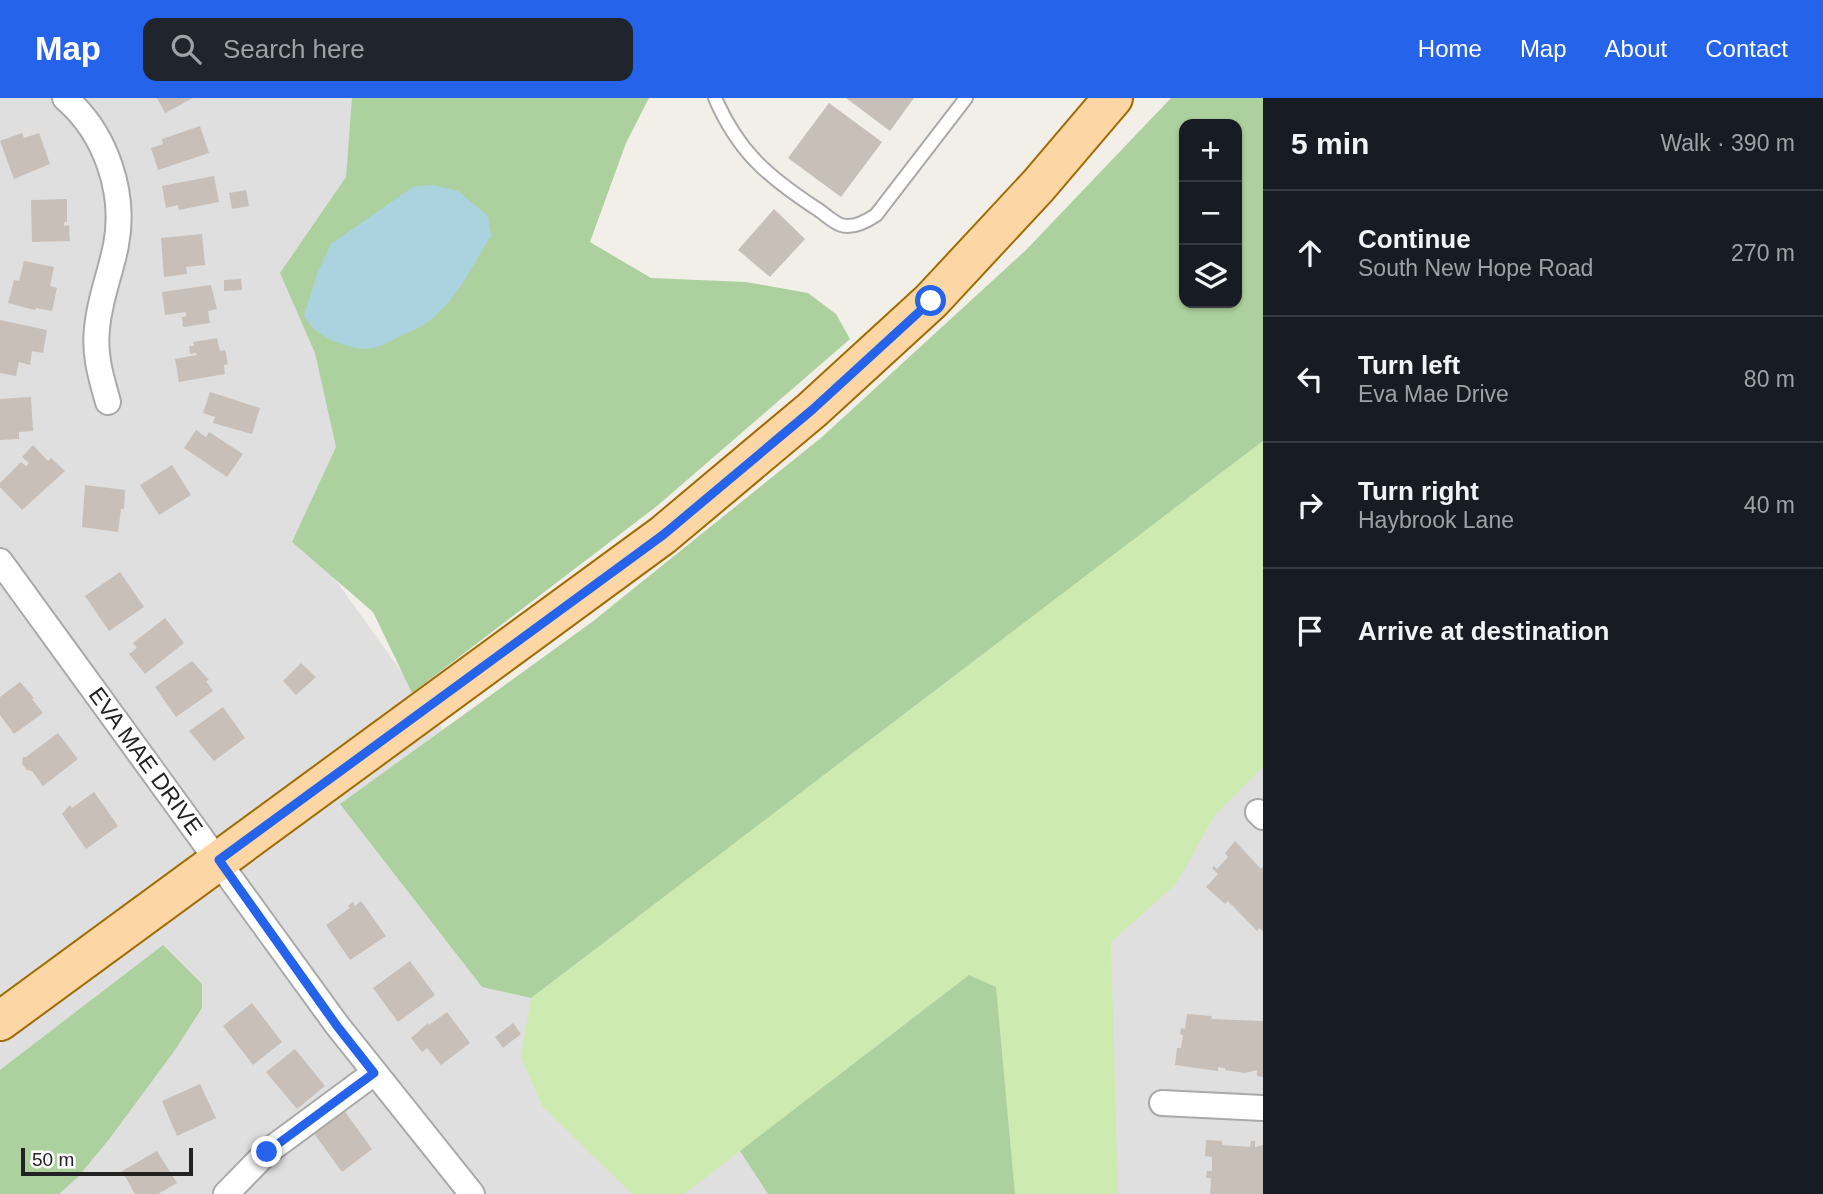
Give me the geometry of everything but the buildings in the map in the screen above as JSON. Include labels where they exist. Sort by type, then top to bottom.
[{"type":"main road","points":[[0,1021],[663,535],[812,410],[931,301],[1038,186],[1113,98]]},
{"type":"street","points":[[65,98],[85,118],[103,148],[113,174],[118,202],[117,242],[97,327],[96,361],[108,402]]},
{"type":"street","name":"EVA MAE DRIVE","points":[[0,561],[337,1026],[472,1194]]},
{"type":"street","points":[[226,1194],[267,1152],[374,1073]]},
{"type":"street","points":[[1162,1103],[1263,1108]]},
{"type":"lane","points":[[715,98],[724,120],[739,144],[760,167],[843,226],[861,224],[876,215],[966,98]]},
{"type":"shaded area","points":[[0,98],[367,98],[557,187],[325,565],[554,885],[1263,715],[1263,1194],[0,1194]]},
{"type":"green space","points":[[352,98],[649,98],[626,143],[590,242],[651,278],[746,282],[808,293],[836,314],[850,339],[657,506],[412,693],[373,612],[292,542],[336,447],[315,353],[280,273],[346,177]]},
{"type":"green space","points":[[1171,98],[1263,98],[1263,441],[531,998],[482,987],[340,804],[592,622],[822,437],[1026,250]]},
{"type":"green space","points":[[1263,441],[1263,767],[1215,815],[1176,884],[1111,942],[1118,1194],[1015,1194],[996,987],[969,975],[684,1194],[632,1194],[542,1106],[521,1056],[531,998]]},
{"type":"green space","points":[[163,945],[202,984],[202,1008],[175,1050],[110,1138],[78,1177],[59,1194],[0,1194],[0,1070]]},
{"type":"green space","points":[[969,975],[996,987],[1015,1194],[768,1194],[740,1151]]},
{"type":"water","points":[[432,185],[458,191],[488,216],[491,236],[451,299],[424,325],[373,348],[341,344],[320,333],[304,315],[317,274],[331,244],[413,187]]},
{"type":"route","points":[[267,1152],[374,1073],[337,1026],[219,860],[663,535],[812,410],[931,301]]}]
